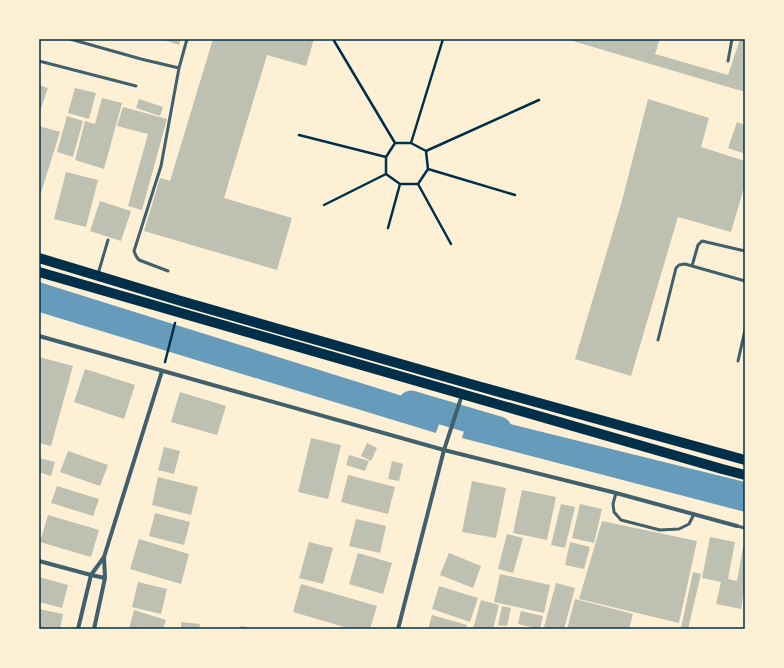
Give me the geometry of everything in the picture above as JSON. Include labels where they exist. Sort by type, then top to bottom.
[{"type":"main road","points":[[39,258],[181,301],[474,385],[745,460]]},
{"type":"main road","points":[[39,272],[745,475]]},
{"type":"street","points":[[39,336],[444,450],[616,493],[737,526]]},
{"type":"street","points":[[78,629],[91,575],[104,557],[162,371]]},
{"type":"street","points":[[398,629],[444,450],[462,394]]},
{"type":"street","points":[[94,629],[105,578],[104,557]]},
{"type":"street","points":[[39,561],[105,578]]},
{"type":"lane","points":[[70,39],[141,60],[179,68]]},
{"type":"lane","points":[[168,271],[139,260],[134,251],[161,166],[179,68],[188,39]]},
{"type":"lane","points":[[728,61],[732,39]]},
{"type":"lane","points":[[39,60],[136,86]]},
{"type":"lane","points":[[97,276],[108,240]]},
{"type":"lane","points":[[692,266],[698,245],[702,242],[745,251]]},
{"type":"lane","points":[[658,340],[676,268],[679,265],[685,264],[745,281]]},
{"type":"lane","points":[[738,361],[745,330]]},
{"type":"lane","points":[[616,493],[613,504],[614,512],[621,520],[660,530],[679,528],[689,524],[694,514]]},
{"type":"lane","points":[[737,526],[745,528]]},
{"type":"path","points":[[333,39],[394,142]]},
{"type":"path","points":[[411,143],[443,39]]},
{"type":"path","points":[[426,151],[539,100]]},
{"type":"path","points":[[299,135],[386,157]]},
{"type":"path","points":[[394,142],[411,143],[426,151]]},
{"type":"path","points":[[386,174],[386,157],[394,142]]},
{"type":"path","points":[[418,184],[428,169],[426,151]]},
{"type":"path","points":[[428,169],[515,195]]},
{"type":"path","points":[[386,174],[400,184],[418,184]]},
{"type":"path","points":[[324,205],[386,174]]},
{"type":"path","points":[[388,228],[400,184]]},
{"type":"path","points":[[418,184],[451,244]]},
{"type":"path","points":[[167,354],[175,322]]},
{"type":"water","points":[[39,282],[444,409],[436,433],[39,312]]},
{"type":"water","points":[[469,414],[745,482],[745,512],[462,438]]},
{"type":"building","points":[[161,39],[181,39],[179,45]]},
{"type":"building","points":[[213,39],[314,39],[306,66],[267,55],[224,198],[292,218],[277,270],[144,231],[160,178],[170,181]]},
{"type":"building","points":[[566,39],[660,39],[655,54],[728,75],[740,39],[745,39],[745,92]]},
{"type":"building","points":[[39,85],[48,88],[39,114]]},
{"type":"building","points":[[75,88],[96,93],[89,119],[68,113]]},
{"type":"building","points":[[102,98],[122,103],[104,169],[75,160],[85,121],[95,124]]},
{"type":"building","points":[[139,99],[163,107],[160,116],[136,108]]},
{"type":"building","points":[[648,99],[709,118],[701,147],[745,161],[745,184],[731,232],[678,217],[631,376],[575,359],[622,201]]},
{"type":"building","points":[[123,107],[167,119],[142,210],[128,206],[148,134],[117,126]]},
{"type":"building","points":[[67,116],[83,121],[73,157],[57,152]]},
{"type":"building","points":[[737,122],[745,125],[745,154],[728,148]]},
{"type":"building","points":[[39,126],[60,132],[39,199]]},
{"type":"building","points":[[66,172],[98,180],[86,227],[54,219]]},
{"type":"building","points":[[100,201],[131,211],[121,241],[90,231]]},
{"type":"building","points":[[39,357],[73,366],[51,446],[39,443]]},
{"type":"building","points":[[85,369],[135,385],[124,419],[74,402]]},
{"type":"building","points":[[180,392],[226,406],[217,435],[171,422]]},
{"type":"building","points":[[311,438],[341,445],[328,499],[298,492]]},
{"type":"building","points":[[367,443],[377,448],[371,461],[361,456]]},
{"type":"building","points":[[164,447],[180,451],[174,474],[158,470]]},
{"type":"building","points":[[68,451],[108,465],[100,486],[60,472]]},
{"type":"building","points":[[349,455],[369,461],[365,471],[346,465]]},
{"type":"building","points":[[39,458],[55,462],[51,476],[39,472]]},
{"type":"building","points":[[392,461],[403,464],[399,481],[388,479]]},
{"type":"building","points":[[348,475],[395,487],[388,514],[341,502]]},
{"type":"building","points":[[158,477],[198,487],[191,515],[152,505]]},
{"type":"building","points":[[472,481],[506,488],[496,538],[462,532]]},
{"type":"building","points":[[57,486],[99,499],[93,516],[51,503]]},
{"type":"building","points":[[522,490],[556,497],[547,540],[513,533]]},
{"type":"building","points":[[561,504],[575,507],[565,548],[551,545]]},
{"type":"building","points":[[580,504],[602,509],[594,543],[572,538]]},
{"type":"building","points":[[155,513],[190,522],[184,545],[149,536]]},
{"type":"building","points":[[48,515],[99,530],[91,557],[40,542]]},
{"type":"building","points":[[356,519],[386,526],[380,553],[349,546]]},
{"type":"building","points":[[602,521],[697,541],[679,623],[579,599]]},
{"type":"building","points":[[507,534],[523,538],[513,573],[498,569]]},
{"type":"building","points":[[710,537],[735,542],[728,579],[737,581],[743,547],[745,547],[745,586],[741,609],[716,604],[721,582],[702,578]]},
{"type":"building","points":[[139,539],[189,554],[181,584],[130,569]]},
{"type":"building","points":[[309,542],[333,548],[323,584],[299,578]]},
{"type":"building","points":[[570,542],[590,547],[584,569],[565,565]]},
{"type":"building","points":[[358,553],[392,563],[383,594],[349,584]]},
{"type":"building","points":[[449,553],[481,566],[473,588],[440,575]]},
{"type":"building","points":[[693,572],[701,574],[688,629],[681,628]]},
{"type":"building","points":[[500,574],[550,585],[544,613],[494,602]]},
{"type":"building","points":[[39,577],[68,585],[62,608],[39,602]]},
{"type":"building","points":[[138,582],[167,589],[161,614],[132,607]]},
{"type":"building","points":[[556,583],[575,588],[564,629],[544,627]]},
{"type":"building","points":[[301,584],[377,606],[370,629],[351,629],[293,612]]},
{"type":"building","points":[[439,586],[478,598],[470,622],[432,609]]},
{"type":"building","points":[[575,599],[633,614],[629,629],[567,629]]},
{"type":"building","points":[[481,600],[499,605],[493,629],[473,629]]},
{"type":"building","points":[[502,606],[511,608],[507,626],[498,625]]},
{"type":"building","points":[[39,609],[63,614],[60,629],[39,629]]},
{"type":"building","points":[[134,610],[166,620],[163,629],[129,629]]},
{"type":"building","points":[[521,611],[543,616],[540,629],[518,624]]},
{"type":"building","points":[[432,615],[467,625],[466,629],[428,629]]},
{"type":"building","points":[[181,622],[200,624],[199,629],[181,629]]},
{"type":"building","points":[[241,626],[251,628],[251,629],[240,629]]},
{"type":"waterway","points":[[411,403],[499,429]]}]
